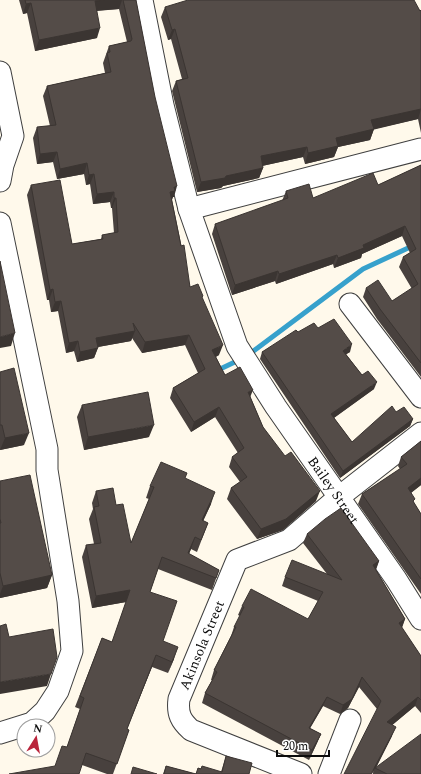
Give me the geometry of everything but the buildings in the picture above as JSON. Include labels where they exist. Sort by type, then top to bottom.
[{"type":"street","name":"Bailey Street","points":[[142,0],[163,105],[189,209],[242,353],[276,407],[396,579],[421,619]]},
{"type":"street","points":[[0,72],[13,136],[3,165],[0,181]]},
{"type":"street","points":[[189,209],[421,148]]},
{"type":"street","points":[[0,223],[47,449],[47,470],[68,601],[72,651],[58,691],[45,711],[32,724],[0,733]]},
{"type":"street","points":[[350,304],[421,397]]},
{"type":"street","name":"Akinsola Street","points":[[301,774],[191,730],[181,721],[178,708],[179,699],[237,560],[289,540],[339,497],[421,433]]},
{"type":"street","points":[[329,774],[350,720]]},
{"type":"waterway","points":[[248,355],[363,269],[421,242]]},
{"type":"waterway","points":[[216,371],[239,360]]}]
